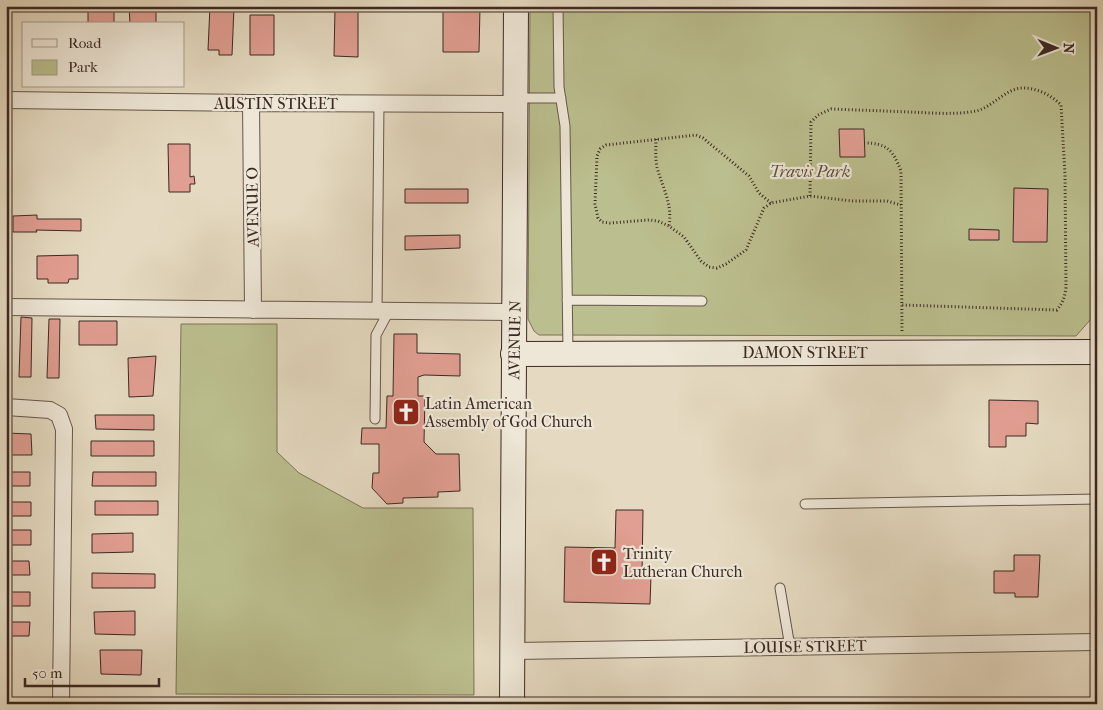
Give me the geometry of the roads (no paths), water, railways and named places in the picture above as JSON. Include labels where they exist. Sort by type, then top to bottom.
[{"type":"street","name":"AVENUE N","points":[[512,704],[516,6]]},
{"type":"street","name":"AUSTIN STREET","points":[[6,100],[251,104],[516,101]]},
{"type":"street","name":"AVENUE O","points":[[251,104],[253,310]]},
{"type":"street","points":[[6,307],[514,312]]},
{"type":"street","name":"DAMON STREET","points":[[513,354],[1097,352]]},
{"type":"street","points":[[6,408],[50,410],[59,415],[64,429],[61,704]]},
{"type":"street","name":"LOUISE STREET","points":[[512,651],[1097,642]]},
{"type":"lane","points":[[558,6],[559,87],[565,126],[568,354]]},
{"type":"lane","points":[[516,101],[561,98]]},
{"type":"lane","points":[[375,419],[376,335],[383,311],[379,103]]},
{"type":"lane","points":[[567,300],[702,301]]},
{"type":"lane","points":[[805,504],[1097,499]]},
{"type":"lane","points":[[780,588],[790,647]]},
{"type":"place","name":"Latin American Assembly of God Church","points":[[406,412]]},
{"type":"place","name":"Trinity Lutheran Church","points":[[604,562]]},
{"type":"park label","name":"Travis Park","points":[[810,171]]}]
